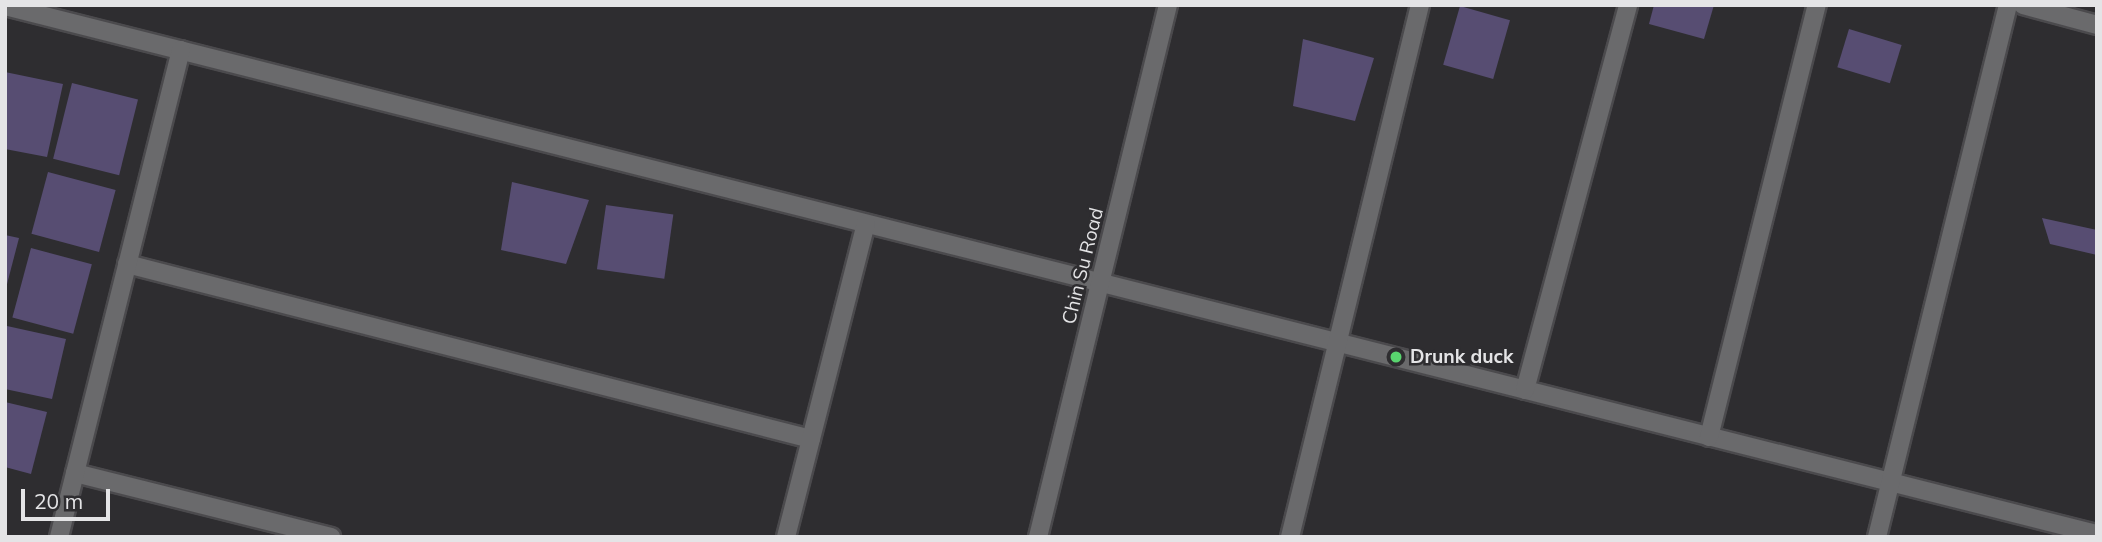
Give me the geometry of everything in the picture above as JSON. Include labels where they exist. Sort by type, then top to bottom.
[{"type":"street","name":"Chin Su Road","points":[[1038,537],[1168,5]]},
{"type":"street","points":[[1290,537],[1420,5]]},
{"type":"street","points":[[1525,390],[1628,5]]},
{"type":"street","points":[[1709,436],[1817,5]]},
{"type":"street","points":[[1877,537],[2008,5]]},
{"type":"street","points":[[2023,5],[2097,25]]},
{"type":"street","points":[[5,6],[2097,534]]},
{"type":"street","points":[[59,537],[181,50]]},
{"type":"street","points":[[786,537],[866,224]]},
{"type":"street","points":[[127,264],[811,439]]},
{"type":"street","points":[[75,472],[331,537]]},
{"type":"building","points":[[1654,5],[1714,5],[1704,39],[1649,24]]},
{"type":"building","points":[[1460,6],[1510,20],[1493,79],[1443,65]]},
{"type":"building","points":[[1849,29],[1902,45],[1890,83],[1837,67]]},
{"type":"building","points":[[1303,39],[1374,58],[1355,121],[1293,106]]},
{"type":"building","points":[[5,72],[63,84],[47,157],[5,149]]},
{"type":"building","points":[[72,83],[138,99],[119,175],[53,159]]},
{"type":"building","points":[[48,172],[116,190],[99,252],[31,234]]},
{"type":"building","points":[[512,182],[589,200],[566,264],[501,250]]},
{"type":"building","points":[[606,205],[673,214],[664,279],[597,269]]},
{"type":"building","points":[[2042,218],[2097,230],[2097,255],[2050,244]]},
{"type":"building","points":[[5,235],[19,238],[6,288],[5,288]]},
{"type":"building","points":[[31,248],[92,264],[73,334],[12,318]]},
{"type":"building","points":[[7,326],[66,339],[52,399],[5,389]]},
{"type":"building","points":[[5,402],[47,412],[31,474],[5,467]]},
{"type":"place","name":"Drunk duck","points":[[1396,357]]}]
